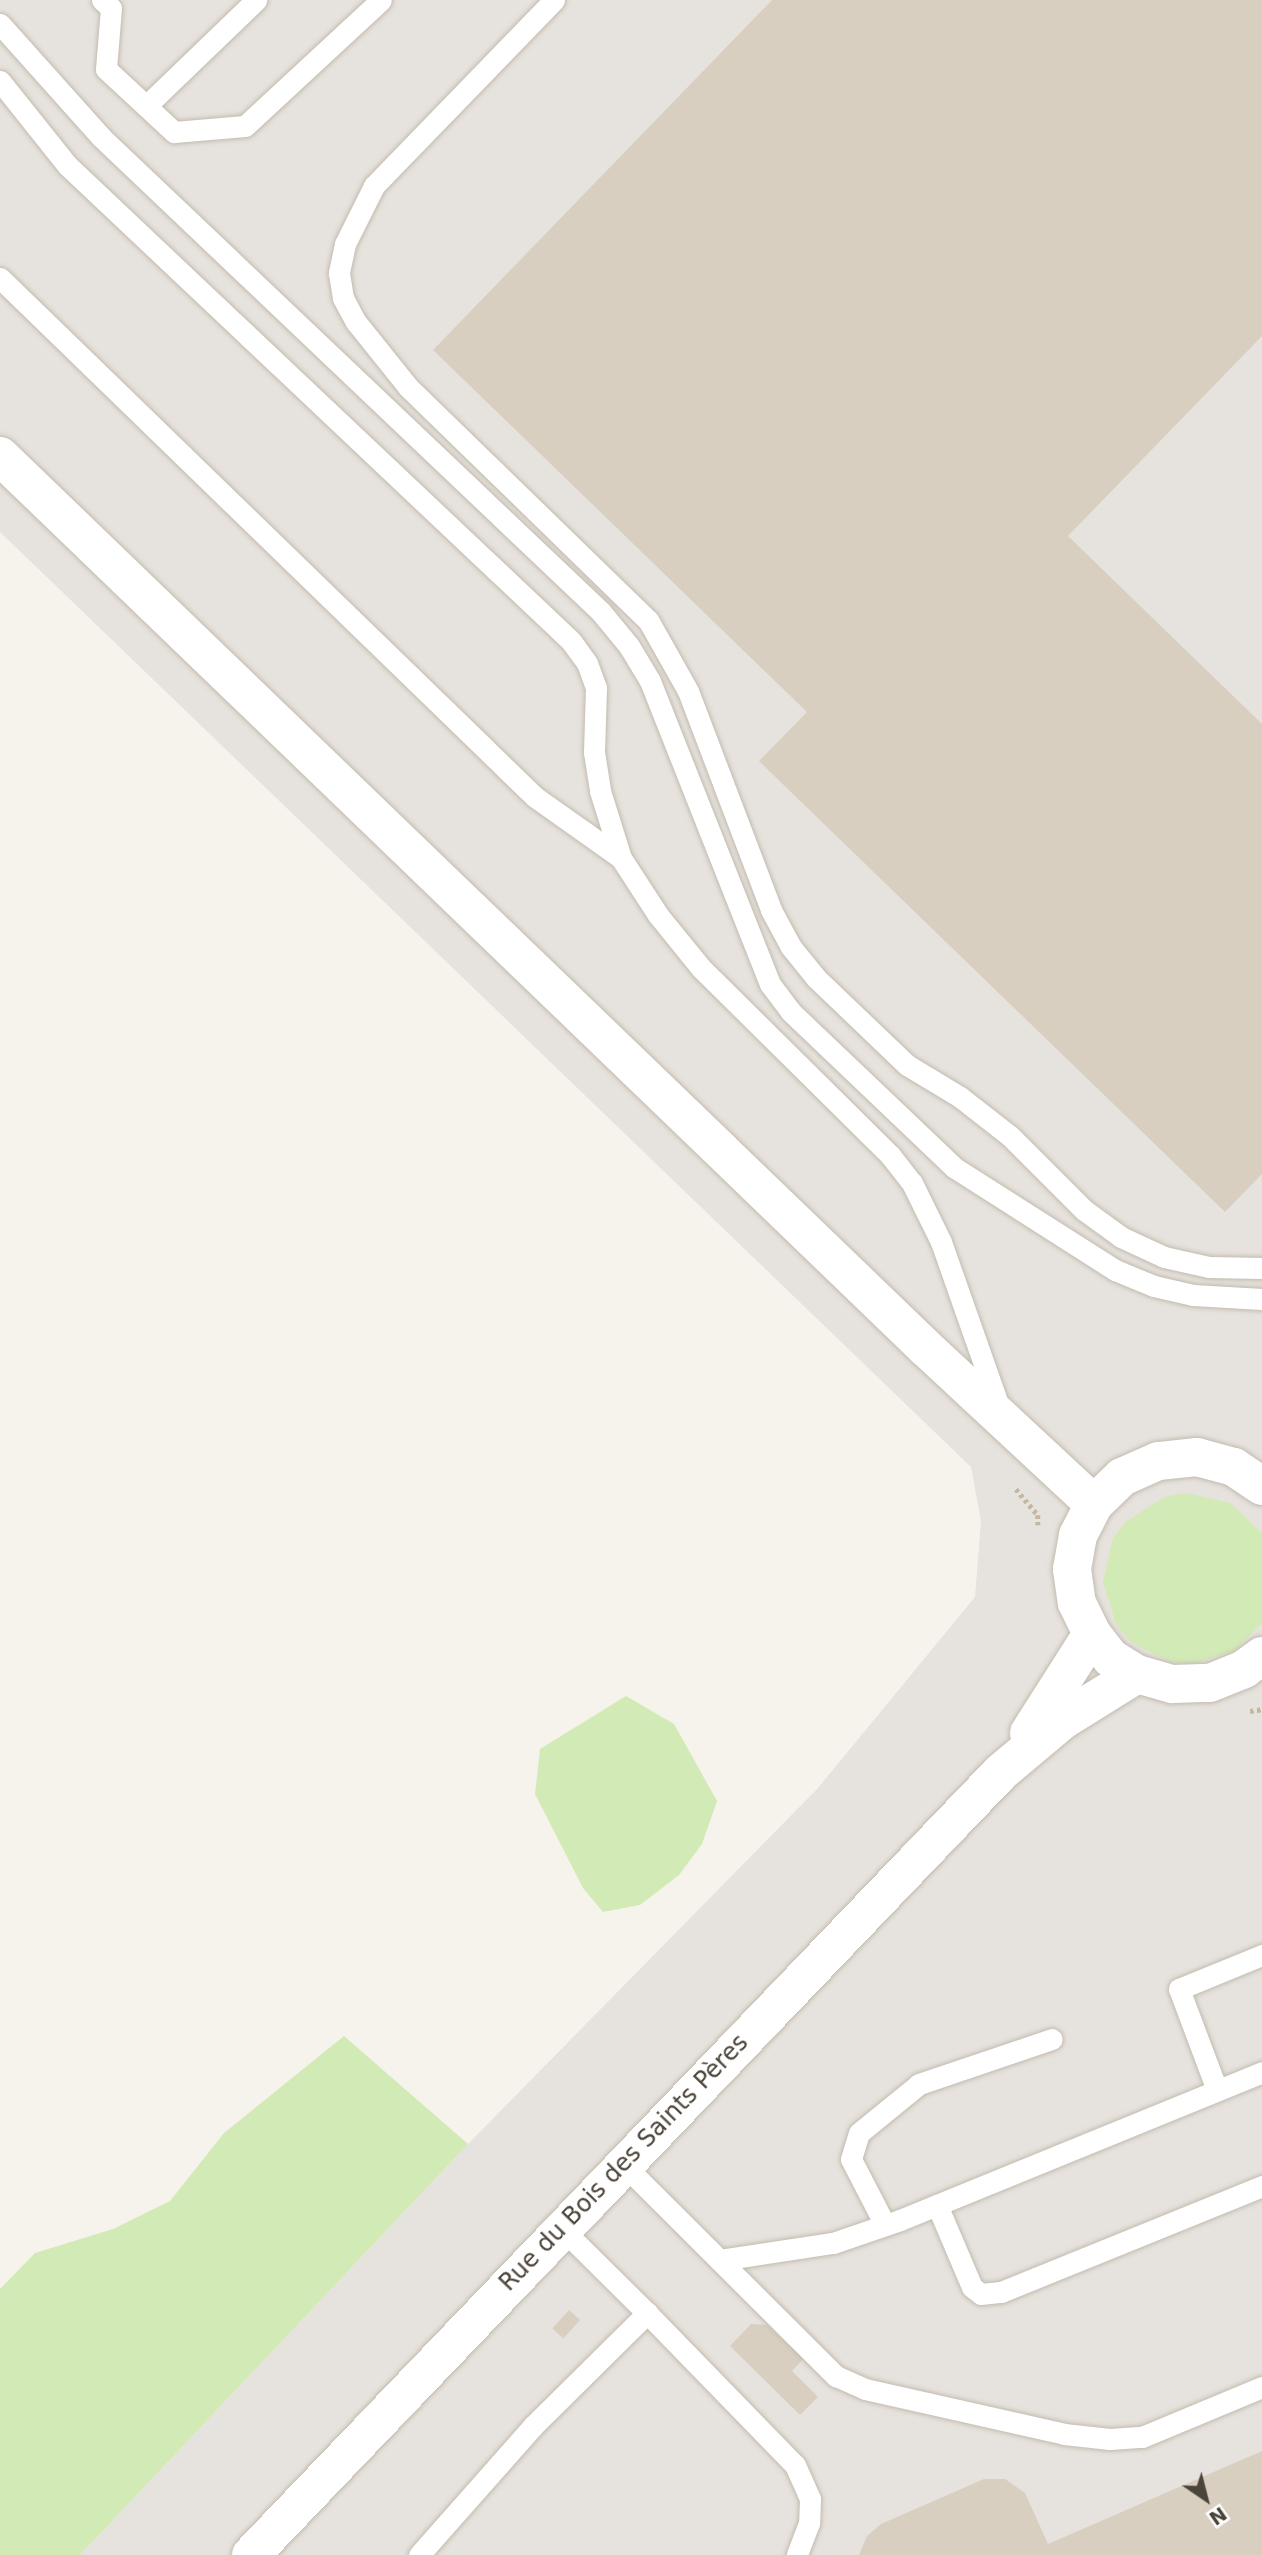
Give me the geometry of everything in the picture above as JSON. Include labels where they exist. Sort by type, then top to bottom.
[{"type":"street","points":[[0,456],[1094,1504]]},
{"type":"street","points":[[1256,1666],[1210,1683],[1172,1684],[1137,1674],[1111,1658],[1091,1634],[1077,1603],[1072,1569],[1078,1535],[1094,1504],[1122,1477],[1158,1461],[1196,1457],[1234,1467],[1262,1486]]},
{"type":"street","name":"Rue du Bois des Saints Pères","points":[[1000,1773],[1049,1706],[1091,1634]]},
{"type":"street","name":"Rue du Bois des Saints Pères","points":[[251,2555],[561,2228],[1000,1773],[1063,1720],[1137,1674]]},
{"type":"lane","points":[[146,106],[256,0]]},
{"type":"lane","points":[[111,3],[106,69],[174,131],[245,126],[381,0]]},
{"type":"lane","points":[[554,0],[374,186],[345,244],[339,273],[343,298],[356,322],[408,387],[648,620],[688,691],[771,911],[791,947],[816,978],[907,1065],[960,1097],[1010,1136],[1084,1210],[1121,1237],[1164,1257],[1209,1267],[1262,1268]]},
{"type":"lane","points":[[0,24],[101,137],[601,612],[629,646],[650,681],[771,984],[791,1012],[955,1168],[1115,1270],[1154,1286],[1193,1295],[1262,1299]]},
{"type":"lane","points":[[0,81],[67,165],[571,641],[587,663],[596,688],[594,752],[600,790],[621,858],[657,915],[728,998],[846,1110],[912,1183],[941,1242],[989,1384],[1013,1429]]},
{"type":"lane","points":[[0,278],[536,797],[621,858]]},
{"type":"lane","points":[[1217,2090],[1179,1989],[1262,1955]]},
{"type":"lane","points":[[885,2225],[851,2159],[859,2133],[919,2084],[1052,2039]]},
{"type":"lane","points":[[720,2260],[833,2243],[885,2225],[1262,2072]]},
{"type":"lane","points":[[623,2164],[836,2376],[878,2392],[1064,2434],[1110,2439],[1142,2437],[1262,2387]]},
{"type":"lane","points":[[937,2205],[972,2287],[981,2294],[1001,2292],[1262,2186]]},
{"type":"lane","points":[[561,2228],[795,2465],[810,2499],[809,2524],[796,2555]]},
{"type":"lane","points":[[419,2555],[533,2426],[647,2314]]},
{"type":"path","points":[[1013,1485],[1038,1515],[1037,1540]]},
{"type":"path","points":[[1235,1715],[1262,1709]]},
{"type":"shaded area","points":[[0,0],[1262,0],[1262,2555],[80,2555],[468,2144],[818,1788],[975,1597],[981,1521],[971,1467],[0,532]]},
{"type":"green space","points":[[1186,1493],[1230,1503],[1262,1533],[1262,1623],[1234,1651],[1192,1664],[1170,1662],[1131,1642],[1116,1624],[1103,1582],[1113,1538],[1127,1521],[1164,1497]]},
{"type":"green space","points":[[626,1696],[674,1724],[717,1801],[702,1844],[679,1875],[640,1905],[603,1912],[583,1888],[535,1794],[540,1749]]},
{"type":"green space","points":[[344,2036],[468,2144],[80,2555],[0,2555],[0,2289],[35,2253],[113,2229],[170,2201],[224,2133]]},
{"type":"building","points":[[772,0],[1262,0],[1262,336],[1068,536],[1262,724],[1262,1174],[1225,1212],[759,761],[807,712],[433,350]]},
{"type":"building","points":[[569,2310],[580,2320],[563,2339],[552,2329]]},
{"type":"building","points":[[751,2324],[767,2325],[803,2359],[792,2371],[818,2397],[800,2415],[730,2346]]},
{"type":"building","points":[[1262,2451],[1262,2555],[859,2555],[867,2536],[881,2524],[984,2479],[1005,2479],[1025,2493],[1048,2544]]}]
